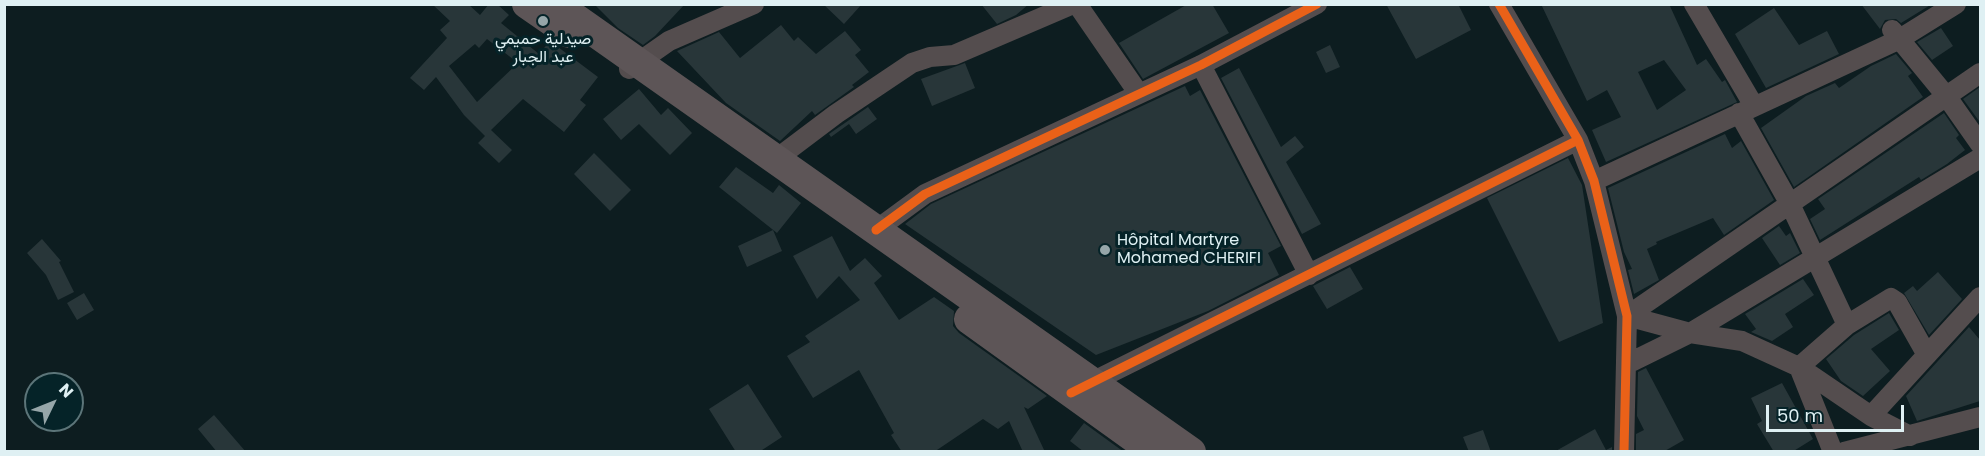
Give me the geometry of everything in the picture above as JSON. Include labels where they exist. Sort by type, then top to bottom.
[{"type":"main road","points":[[526,4],[775,160],[876,230],[1082,387],[1154,452]]},
{"type":"main road","points":[[570,9],[631,68],[1082,387],[1191,452]]},
{"type":"street","points":[[631,68],[669,41],[754,4]]},
{"type":"street","points":[[775,160],[836,114],[912,63],[930,57],[954,55],[1075,4],[1139,94]]},
{"type":"street","points":[[876,230],[925,194],[1201,65],[1317,4]]},
{"type":"street","points":[[1499,4],[1578,140],[1594,181],[1627,316],[1624,452]]},
{"type":"street","points":[[1694,4],[1817,256],[1847,325]]},
{"type":"street","points":[[1594,181],[1746,109],[1956,4]]},
{"type":"street","points":[[1895,35],[1947,97],[1980,144]]},
{"type":"street","points":[[1201,65],[1309,275]]},
{"type":"street","points":[[1627,316],[1980,73]]},
{"type":"street","points":[[1082,387],[1578,140]]},
{"type":"street","points":[[1627,363],[1690,333],[1980,158]]},
{"type":"street","points":[[1870,416],[1980,297]]},
{"type":"street","points":[[1799,367],[1847,325],[1895,298],[1927,355]]},
{"type":"street","points":[[1627,316],[1690,333],[1742,341],[1799,367],[1911,444]]},
{"type":"street","points":[[1799,367],[1833,452]]},
{"type":"street","points":[[1844,452],[1911,444],[1980,417]]},
{"type":"building","points":[[432,4],[468,4],[480,15],[489,4],[497,4],[509,15],[501,23],[539,54],[550,41],[598,77],[580,100],[586,105],[564,132],[523,99],[491,130],[512,150],[499,163],[478,143],[485,136],[464,115],[436,77],[424,90],[410,78],[447,38],[440,30],[450,21]],"holes":[[[487,39],[518,63],[477,102],[449,66],[475,44],[479,48]]]},
{"type":"building","points":[[594,4],[685,4],[655,36],[643,45],[618,28]]},
{"type":"building","points":[[823,4],[862,4],[844,24]]},
{"type":"building","points":[[981,4],[1029,4],[1016,15],[997,24]]},
{"type":"building","points":[[1188,4],[1212,4],[1229,33],[1143,79],[1119,43]]},
{"type":"building","points":[[1386,4],[1458,4],[1471,30],[1416,59]]},
{"type":"building","points":[[1541,4],[1669,4],[1697,65],[1706,59],[1722,82],[1725,80],[1737,102],[1606,162],[1592,130],[1621,117],[1607,90],[1587,101]],"holes":[[[1664,60],[1686,90],[1657,110],[1638,72]]]},
{"type":"building","points":[[1861,4],[1932,4],[1901,23],[1896,19],[1885,20],[1880,29]]},
{"type":"building","points":[[1774,8],[1799,45],[1827,31],[1839,54],[1766,88],[1735,34]]},
{"type":"building","points":[[781,25],[794,41],[798,37],[816,54],[845,31],[861,50],[855,55],[869,72],[852,85],[854,87],[815,115],[812,111],[780,141],[726,103],[677,51],[719,32],[740,58]]},
{"type":"building","points":[[1941,28],[1953,46],[1932,60],[1917,42]]},
{"type":"building","points":[[1330,45],[1340,67],[1326,73],[1316,52]]},
{"type":"building","points":[[1896,54],[1912,73],[1908,76],[1923,97],[1794,187],[1761,128],[1806,96],[1835,83],[1839,88],[1871,66]]},
{"type":"building","points":[[965,63],[975,88],[932,106],[921,79]]},
{"type":"building","points":[[1239,68],[1281,147],[1295,136],[1304,147],[1286,162],[1321,224],[1302,234],[1221,78]]},
{"type":"building","name":"Hôpital Martyre Mohamed CHERIFI","points":[[1185,86],[1190,96],[1200,90],[1281,246],[1268,253],[1279,275],[1208,311],[1096,355],[905,224],[931,204]]},
{"type":"building","points":[[1980,87],[1980,120],[1979,121],[1963,99]]},
{"type":"building","points":[[639,89],[661,115],[668,108],[692,133],[670,155],[639,124],[621,140],[603,119]]},
{"type":"building","points":[[868,107],[877,119],[856,134],[849,124],[831,137],[829,134]]},
{"type":"building","points":[[1944,113],[1959,135],[1956,138],[1965,150],[1947,164],[1921,180],[1919,177],[1820,240],[1810,219],[1825,209],[1818,199]]},
{"type":"building","points":[[1725,134],[1732,148],[1741,141],[1774,200],[1724,235],[1713,218],[1656,242],[1657,244],[1647,249],[1659,280],[1634,294],[1628,270],[1632,269],[1624,252],[1608,188]]},
{"type":"building","points":[[594,153],[631,190],[610,211],[574,174]]},
{"type":"building","points":[[1568,158],[1582,185],[1603,323],[1559,342],[1487,198]]},
{"type":"building","points":[[736,167],[773,193],[779,185],[801,203],[777,233],[719,187]]},
{"type":"building","points":[[1779,226],[1786,236],[1790,233],[1800,253],[1780,265],[1762,238]]},
{"type":"building","points":[[773,230],[782,251],[747,267],[738,246]]},
{"type":"building","points":[[832,236],[850,271],[865,258],[882,276],[874,283],[899,320],[934,297],[954,311],[953,326],[959,333],[1047,396],[1028,409],[1024,407],[1045,452],[1023,452],[1009,421],[998,429],[983,419],[934,452],[902,452],[891,435],[894,433],[859,370],[813,398],[787,356],[810,342],[805,336],[860,300],[839,276],[817,299],[793,256]]},
{"type":"building","points":[[42,239],[61,261],[59,262],[74,292],[58,300],[46,275],[27,253]]},
{"type":"building","points":[[1350,267],[1363,289],[1327,309],[1313,286]]},
{"type":"building","points":[[1938,272],[1962,299],[1929,335],[1904,293],[1913,286],[1917,291]]},
{"type":"building","points":[[1803,279],[1814,295],[1785,314],[1793,327],[1772,341],[1751,332],[1756,329],[1745,314]]},
{"type":"building","points":[[84,293],[94,310],[77,320],[67,303]]},
{"type":"building","points":[[1889,313],[1899,330],[1871,349],[1890,371],[1863,396],[1841,381],[1826,359],[1854,335]]},
{"type":"building","points":[[1969,327],[1980,340],[1980,401],[1917,421],[1906,396]]},
{"type":"building","points":[[1646,368],[1684,440],[1663,452],[1636,452],[1636,434],[1644,430],[1637,416],[1638,372]]},
{"type":"building","points":[[1782,383],[1813,439],[1792,452],[1774,452],[1757,424],[1762,421],[1751,398]]},
{"type":"building","points":[[748,384],[782,437],[759,452],[736,452],[709,409]]},
{"type":"building","points":[[214,415],[246,452],[217,452],[198,429]]},
{"type":"building","points":[[1084,423],[1124,452],[1084,452],[1070,441]]},
{"type":"building","points":[[1595,429],[1606,450],[1612,447],[1612,452],[1554,452]]},
{"type":"building","points":[[1483,430],[1491,452],[1469,452],[1463,437]]},
{"type":"cycle path","points":[[876,230],[925,194],[1201,65],[1317,4]]},
{"type":"cycle path","points":[[1499,4],[1578,140],[1594,181],[1627,316],[1624,452]]},
{"type":"cycle path","points":[[1071,393],[1578,140]]},
{"type":"place","name":"صيدلية حميمي عبد الجبار","points":[[543,21]]},
{"type":"place","name":"Hôpital Martyre Mohamed CHERIFI","points":[[1105,250]]}]
